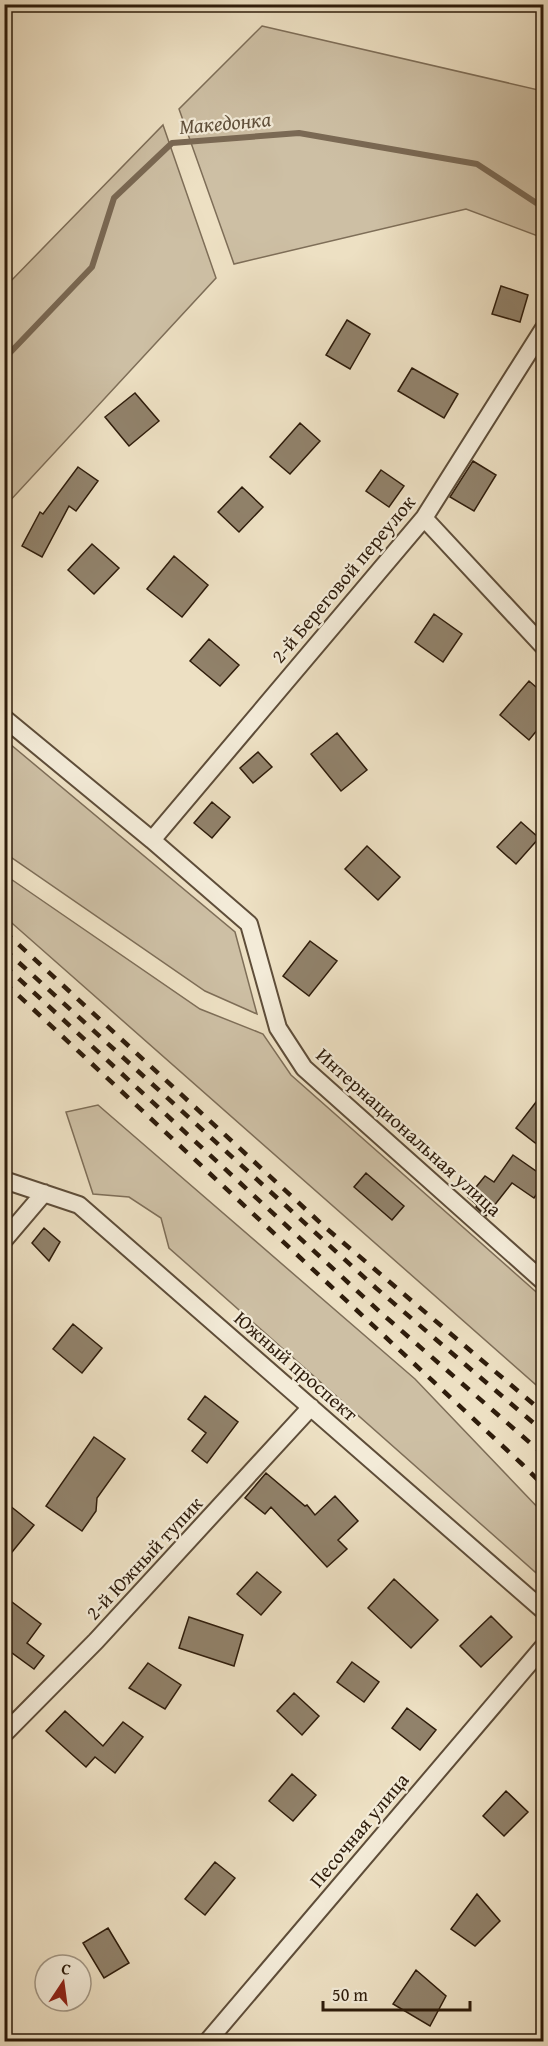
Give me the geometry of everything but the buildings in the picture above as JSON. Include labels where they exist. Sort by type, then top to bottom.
[{"type":"street","name":"2-й Береговой переулок","points":[[152,840],[424,518],[543,327]]},
{"type":"street","points":[[424,518],[543,647]]},
{"type":"street","name":"Интернациональная улица","points":[[4,718],[152,840],[249,924],[278,1028],[304,1068],[543,1282]]},
{"type":"street","name":"Южный проспект","points":[[4,1180],[79,1205],[543,1611]]},
{"type":"street","points":[[4,1240],[44,1194]]},
{"type":"street","name":"2-й Южный тупик","points":[[4,1734],[96,1641],[311,1407]]},
{"type":"street","name":"Песочная улица","points":[[207,2042],[543,1646]]},
{"type":"shaded area","points":[[262,26],[543,91],[543,238],[466,209],[234,264],[179,109]]},
{"type":"shaded area","points":[[163,125],[216,278],[6,505],[5,511],[5,287]]},
{"type":"shaded area","points":[[4,739],[235,932],[257,1014],[205,991],[5,853]]},
{"type":"shaded area","points":[[5,875],[200,1009],[263,1034],[291,1075],[543,1298],[543,1391],[5,917]]},
{"type":"shaded area","points":[[98,1105],[415,1379],[543,1513],[543,1579],[169,1248],[161,1218],[129,1197],[93,1194],[66,1112]]},
{"type":"waterway","name":"Македонка","points":[[4,359],[92,267],[114,198],[172,143],[299,133],[477,164],[544,208]]},
{"type":"railway","points":[[4,931],[326,1228],[544,1413]]},
{"type":"railway","points":[[4,949],[376,1288],[544,1432]]},
{"type":"railway","points":[[4,965],[380,1312],[544,1455]]},
{"type":"railway","points":[[4,982],[544,1486]]}]
